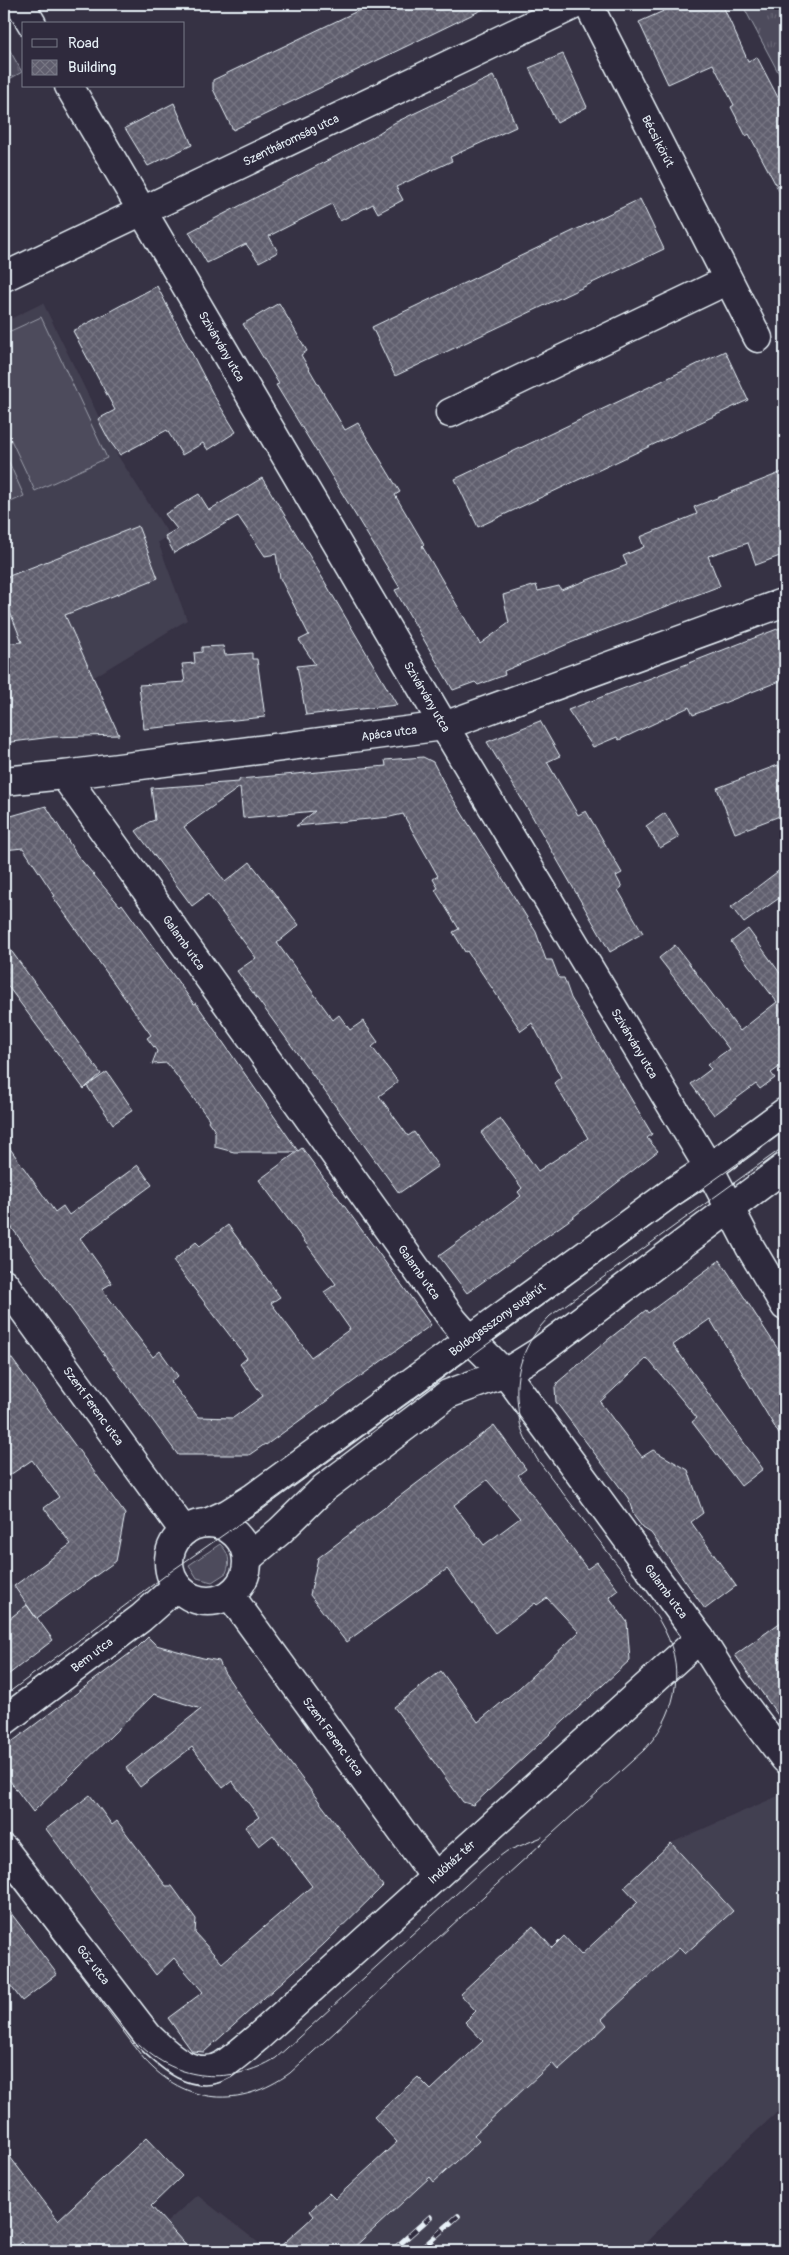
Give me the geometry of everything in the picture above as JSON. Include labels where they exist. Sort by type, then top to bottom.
[{"type":"street","points":[[20,4],[31,22]]},
{"type":"street","name":"Szentháromság utca","points":[[4,277],[576,4]]},
{"type":"street","name":"Bécsi körút","points":[[588,4],[758,338]]},
{"type":"street","name":"Szivárvány utca","points":[[70,88],[444,726],[709,1168],[750,1247],[785,1306]]},
{"type":"street","points":[[450,413],[728,280]]},
{"type":"street","name":"Apáca utca","points":[[4,781],[64,776],[444,726],[785,602]]},
{"type":"street","name":"Galamb utca","points":[[64,776],[469,1340],[505,1373],[700,1638],[730,1686],[785,1759]]},
{"type":"street","name":"Boldogasszony sugárút","points":[[196,1527],[227,1514],[254,1496],[785,1112]]},
{"type":"street","points":[[248,1558],[280,1531],[324,1488],[448,1394],[505,1373],[546,1346],[785,1167]]},
{"type":"street","name":"Szent Ferenc utca","points":[[4,1283],[196,1527]]},
{"type":"street","points":[[223,1525],[237,1534],[246,1549],[248,1558],[244,1579],[230,1595],[220,1600],[208,1602],[196,1600],[185,1594],[177,1586],[170,1572],[171,1548],[196,1527],[223,1525]]},
{"type":"street","name":"Bem utca","points":[[4,1721],[141,1618],[177,1586]]},
{"type":"street","name":"Szent Ferenc utca","points":[[230,1595],[436,1877]]},
{"type":"street","name":"Indóház tér","points":[[194,2068],[211,2069],[222,2065],[244,2048],[700,1638]]},
{"type":"street","name":"Gőz utca","points":[[4,1849],[148,2036],[170,2058],[194,2068]]},
{"type":"shaded area","points":[[43,303],[118,456],[169,535],[158,542],[187,620],[94,677],[119,735],[63,736],[4,743],[4,322]]},
{"type":"shaded area","points":[[4,1574],[53,1640],[4,1678]]},
{"type":"shaded area","points":[[785,1793],[785,2105],[734,2152],[638,2251],[275,2251],[314,2216],[310,2211],[329,2193],[335,2199],[397,2142],[374,2117],[418,2077],[431,2090],[483,2041],[465,2022],[476,2011],[460,1994],[533,1926],[552,1947],[564,1936],[582,1955],[637,1903],[624,1887],[671,1843]]},
{"type":"shaded area","points":[[197,2195],[269,2251],[135,2251]]},
{"type":"green space","points":[[742,4],[785,4],[785,85]]},
{"type":"green space","points":[[4,40],[22,72],[4,82]]},
{"type":"green space","points":[[41,317],[107,458],[35,491],[4,425],[4,334]]},
{"type":"green space","points":[[4,451],[24,496],[4,505]]},
{"type":"green space","points":[[220,1544],[228,1557],[226,1573],[212,1582],[197,1578],[189,1565]]},
{"type":"building","points":[[372,4],[494,4],[233,130],[213,89],[213,80]]},
{"type":"building","points":[[679,4],[722,4],[748,61],[757,57],[785,111],[785,202],[749,134],[746,136],[731,107],[734,105],[713,64],[668,84],[639,22]]},
{"type":"building","points":[[563,54],[587,107],[557,123],[529,68]]},
{"type":"building","points":[[493,76],[496,82],[498,81],[516,127],[450,157],[452,161],[396,187],[403,200],[378,213],[373,204],[340,221],[332,204],[269,236],[278,252],[259,262],[246,244],[207,263],[189,232],[371,138],[394,123]]},
{"type":"building","points":[[174,103],[192,145],[148,166],[125,128]]},
{"type":"building","points":[[640,199],[664,249],[395,376],[372,327]]},
{"type":"building","points":[[157,286],[214,396],[236,432],[208,450],[203,443],[182,455],[167,430],[120,455],[109,440],[98,419],[115,410],[73,331]]},
{"type":"building","points":[[279,303],[307,351],[301,355],[345,430],[358,423],[400,492],[395,495],[424,544],[422,546],[480,644],[509,623],[503,595],[536,585],[538,591],[559,586],[561,590],[627,565],[623,556],[644,547],[640,537],[697,514],[694,507],[785,471],[785,554],[756,565],[748,543],[708,556],[720,586],[580,639],[504,671],[505,675],[478,685],[475,682],[453,690],[395,590],[400,588],[276,385],[279,384],[243,324]]},
{"type":"building","points":[[725,351],[748,400],[478,527],[455,479]]},
{"type":"building","points":[[262,478],[397,705],[306,715],[297,666],[315,664],[299,640],[309,635],[280,578],[276,554],[265,556],[238,516],[174,553],[165,536],[177,529],[165,514],[199,494],[209,510]]},
{"type":"building","points":[[138,526],[158,578],[65,615],[119,735],[52,737],[4,743],[4,644],[22,642],[4,597],[4,578]]},
{"type":"building","points":[[785,626],[785,679],[693,715],[689,707],[619,740],[617,737],[593,747],[568,710]]},
{"type":"building","points":[[223,646],[225,655],[252,653],[252,659],[257,659],[265,717],[144,729],[139,685],[185,682],[182,664],[195,663],[194,653],[202,652],[202,647]]},
{"type":"building","points":[[540,721],[560,756],[547,762],[578,815],[586,811],[622,873],[616,876],[622,887],[618,890],[643,933],[610,952],[487,742]]},
{"type":"building","points":[[423,757],[433,762],[448,791],[536,932],[546,960],[552,960],[559,978],[564,978],[571,998],[652,1134],[647,1138],[658,1151],[568,1221],[467,1293],[439,1256],[521,1196],[518,1192],[522,1188],[481,1133],[500,1118],[538,1171],[588,1138],[554,1083],[561,1077],[532,1023],[521,1031],[453,932],[459,929],[435,890],[438,888],[433,879],[438,876],[403,814],[390,817],[296,826],[315,811],[243,818],[240,787],[184,827],[225,882],[250,862],[299,925],[277,943],[333,1020],[339,1015],[350,1030],[363,1021],[378,1042],[372,1047],[398,1082],[379,1096],[408,1136],[414,1132],[438,1166],[399,1193],[237,971],[256,958],[208,894],[192,906],[136,831],[155,820],[151,788],[239,782],[239,779],[386,766],[385,760]]},
{"type":"building","points":[[778,765],[785,783],[785,814],[735,833],[717,788]]},
{"type":"building","points":[[46,806],[77,855],[120,906],[122,904],[194,1004],[196,1003],[298,1151],[302,1148],[431,1325],[266,1445],[249,1455],[178,1455],[4,1217],[4,1140],[55,1212],[63,1206],[69,1215],[138,1165],[152,1185],[80,1238],[112,1283],[102,1289],[153,1357],[160,1351],[178,1376],[171,1382],[198,1417],[233,1418],[263,1396],[240,1364],[247,1358],[173,1261],[196,1242],[200,1246],[228,1225],[280,1297],[271,1303],[311,1357],[350,1329],[324,1292],[336,1284],[259,1180],[297,1152],[234,1152],[215,1147],[215,1131],[208,1121],[209,1119],[167,1063],[152,1064],[157,1051],[147,1038],[151,1035],[53,897],[55,896],[23,848],[4,850],[4,818]]},
{"type":"building","points":[[665,813],[679,837],[660,848],[646,826]]},
{"type":"building","points":[[785,866],[785,894],[744,923],[731,907]]},
{"type":"building","points":[[748,929],[785,980],[785,1063],[771,1073],[775,1078],[760,1089],[756,1084],[714,1115],[691,1084],[711,1069],[707,1065],[729,1049],[659,958],[675,945],[740,1031],[777,1002],[731,942]]},
{"type":"building","points":[[4,941],[101,1074],[84,1089],[4,981]]},
{"type":"building","points":[[107,1072],[133,1110],[113,1124],[87,1086]]},
{"type":"building","points":[[720,1260],[785,1360],[785,1444],[710,1319],[673,1345],[763,1469],[741,1486],[692,1422],[697,1418],[647,1358],[600,1402],[642,1457],[653,1450],[688,1470],[703,1513],[691,1522],[736,1586],[705,1609],[651,1533],[643,1528],[634,1516],[628,1498],[556,1402],[555,1387],[558,1382],[610,1338],[646,1310],[648,1313]]},
{"type":"building","points":[[4,1348],[125,1514],[116,1561],[37,1618],[53,1640],[4,1678],[4,1623],[27,1605],[36,1618],[14,1586],[71,1544],[44,1508],[59,1497],[32,1460],[4,1479]]},
{"type":"building","points":[[494,1425],[526,1469],[518,1475],[587,1569],[597,1562],[618,1590],[609,1597],[627,1622],[630,1660],[473,1805],[463,1802],[394,1707],[441,1671],[478,1722],[519,1688],[579,1632],[547,1598],[537,1605],[535,1603],[495,1633],[447,1569],[346,1642],[310,1595],[318,1558]],"holes":[[[487,1480],[520,1518],[484,1545],[454,1505]]]},
{"type":"building","points":[[781,1622],[785,1640],[785,1725],[735,1655]]},
{"type":"building","points":[[148,1637],[156,1645],[219,1661],[224,1672],[247,1706],[383,1886],[323,1945],[204,2052],[192,2051],[168,2018],[203,1992],[174,1958],[156,1975],[46,1829],[90,1795],[112,1825],[117,1821],[166,1886],[172,1886],[196,1919],[195,1933],[222,1963],[312,1886],[273,1835],[259,1846],[245,1827],[259,1817],[232,1781],[223,1788],[192,1747],[140,1787],[126,1768],[201,1709],[154,1694],[33,1812],[4,1773],[5,1747],[137,1648]]},
{"type":"building","points":[[671,1843],[733,1911],[685,1954],[679,1948],[602,2019],[607,2025],[578,2052],[558,2070],[552,2063],[474,2135],[479,2141],[434,2182],[430,2177],[350,2251],[275,2251],[314,2216],[310,2211],[329,2193],[335,2199],[397,2142],[374,2117],[418,2077],[431,2090],[483,2041],[465,2022],[476,2011],[460,1994],[533,1926],[552,1948],[564,1936],[581,1955],[638,1902],[624,1887]]},
{"type":"building","points":[[4,1904],[57,1974],[22,2001],[4,1977]]},
{"type":"building","points":[[146,2138],[182,2176],[151,2206],[191,2251],[31,2251],[22,2242],[9,2251],[4,2251],[4,2149],[58,2220]]},
{"type":"tram line","points":[[4,1696],[170,1572],[262,1508],[785,1130]]},
{"type":"tram line","points":[[4,1872],[144,2059],[160,2074],[178,2086],[195,2093],[214,2097],[233,2097],[271,2085],[290,2073],[644,1750],[655,1737],[670,1709],[676,1678],[675,1662],[671,1647],[660,1621],[537,1459],[528,1444],[519,1415],[517,1395],[519,1370],[522,1358],[533,1336],[550,1316],[785,1146]]},
{"type":"tram line","points":[[139,2044],[154,2057],[170,2066],[187,2072],[223,2075],[241,2073],[259,2067],[276,2058],[488,1865],[507,1851],[542,1837]]},
{"type":"railway","points":[[419,2251],[458,2216]]},
{"type":"railway","points":[[392,2251],[430,2217]]}]
